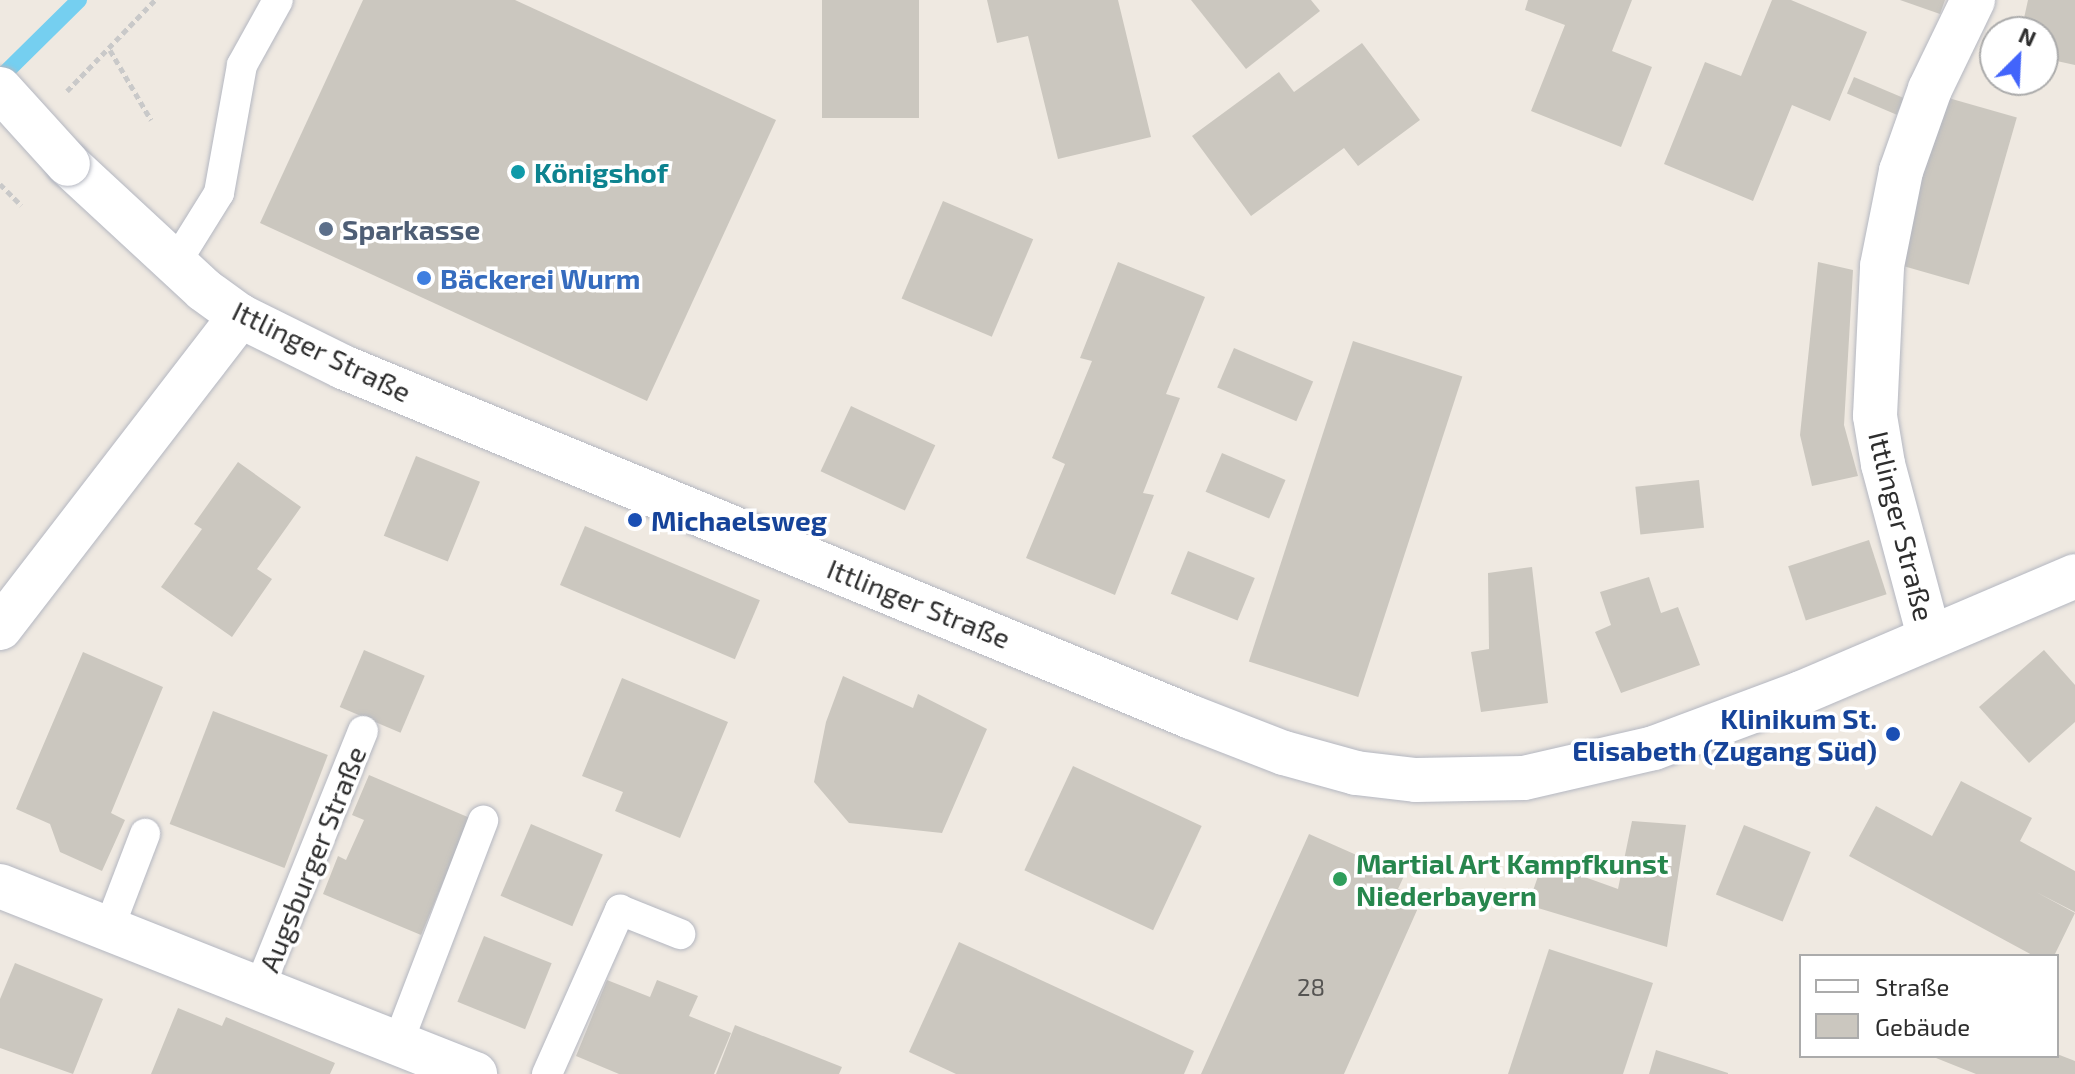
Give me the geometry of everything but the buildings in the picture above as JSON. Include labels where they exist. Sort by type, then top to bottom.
[{"type":"street","name":"Ittlinger Straße","points":[[1929,636],[1883,464],[1875,416],[1882,266],[1901,171],[1925,102],[1973,0]]},
{"type":"street","name":"Ittlinger Straße","points":[[0,89],[68,164],[173,267],[240,316],[343,367],[1191,717],[1284,753],[1356,773],[1416,780],[1524,778],[1654,748],[1801,693],[2075,576]]},
{"type":"street","points":[[0,628],[240,316]]},
{"type":"street","name":"Augsburger Straße","points":[[0,886],[399,1040],[475,1074]]},
{"type":"lane","points":[[173,267],[219,193],[242,65],[278,0]]},
{"type":"lane","name":"Augsburger Straße","points":[[260,986],[363,731]]},
{"type":"lane","points":[[399,1040],[483,821]]},
{"type":"lane","points":[[109,928],[145,834]]},
{"type":"lane","points":[[547,1074],[620,910],[680,934]]},
{"type":"path","points":[[55,103],[110,50],[155,0]]},
{"type":"path","points":[[110,50],[151,120]]},
{"type":"path","points":[[0,184],[21,205]]},
{"type":"waterway","points":[[0,78],[79,0]]},
{"type":"place","name":"Königshof","points":[[518,172]]},
{"type":"place","name":"Sparkasse","points":[[326,229]]},
{"type":"place","name":"Bäckerei Wurm","points":[[424,278]]},
{"type":"place","name":"Michaelsweg","points":[[635,520]]},
{"type":"place","name":"Klinikum St. Elisabeth (Zugang Süd)","points":[[1893,734]]},
{"type":"place","name":"Martial Art Kampfkunst Niederbayern","points":[[1340,879]]}]
